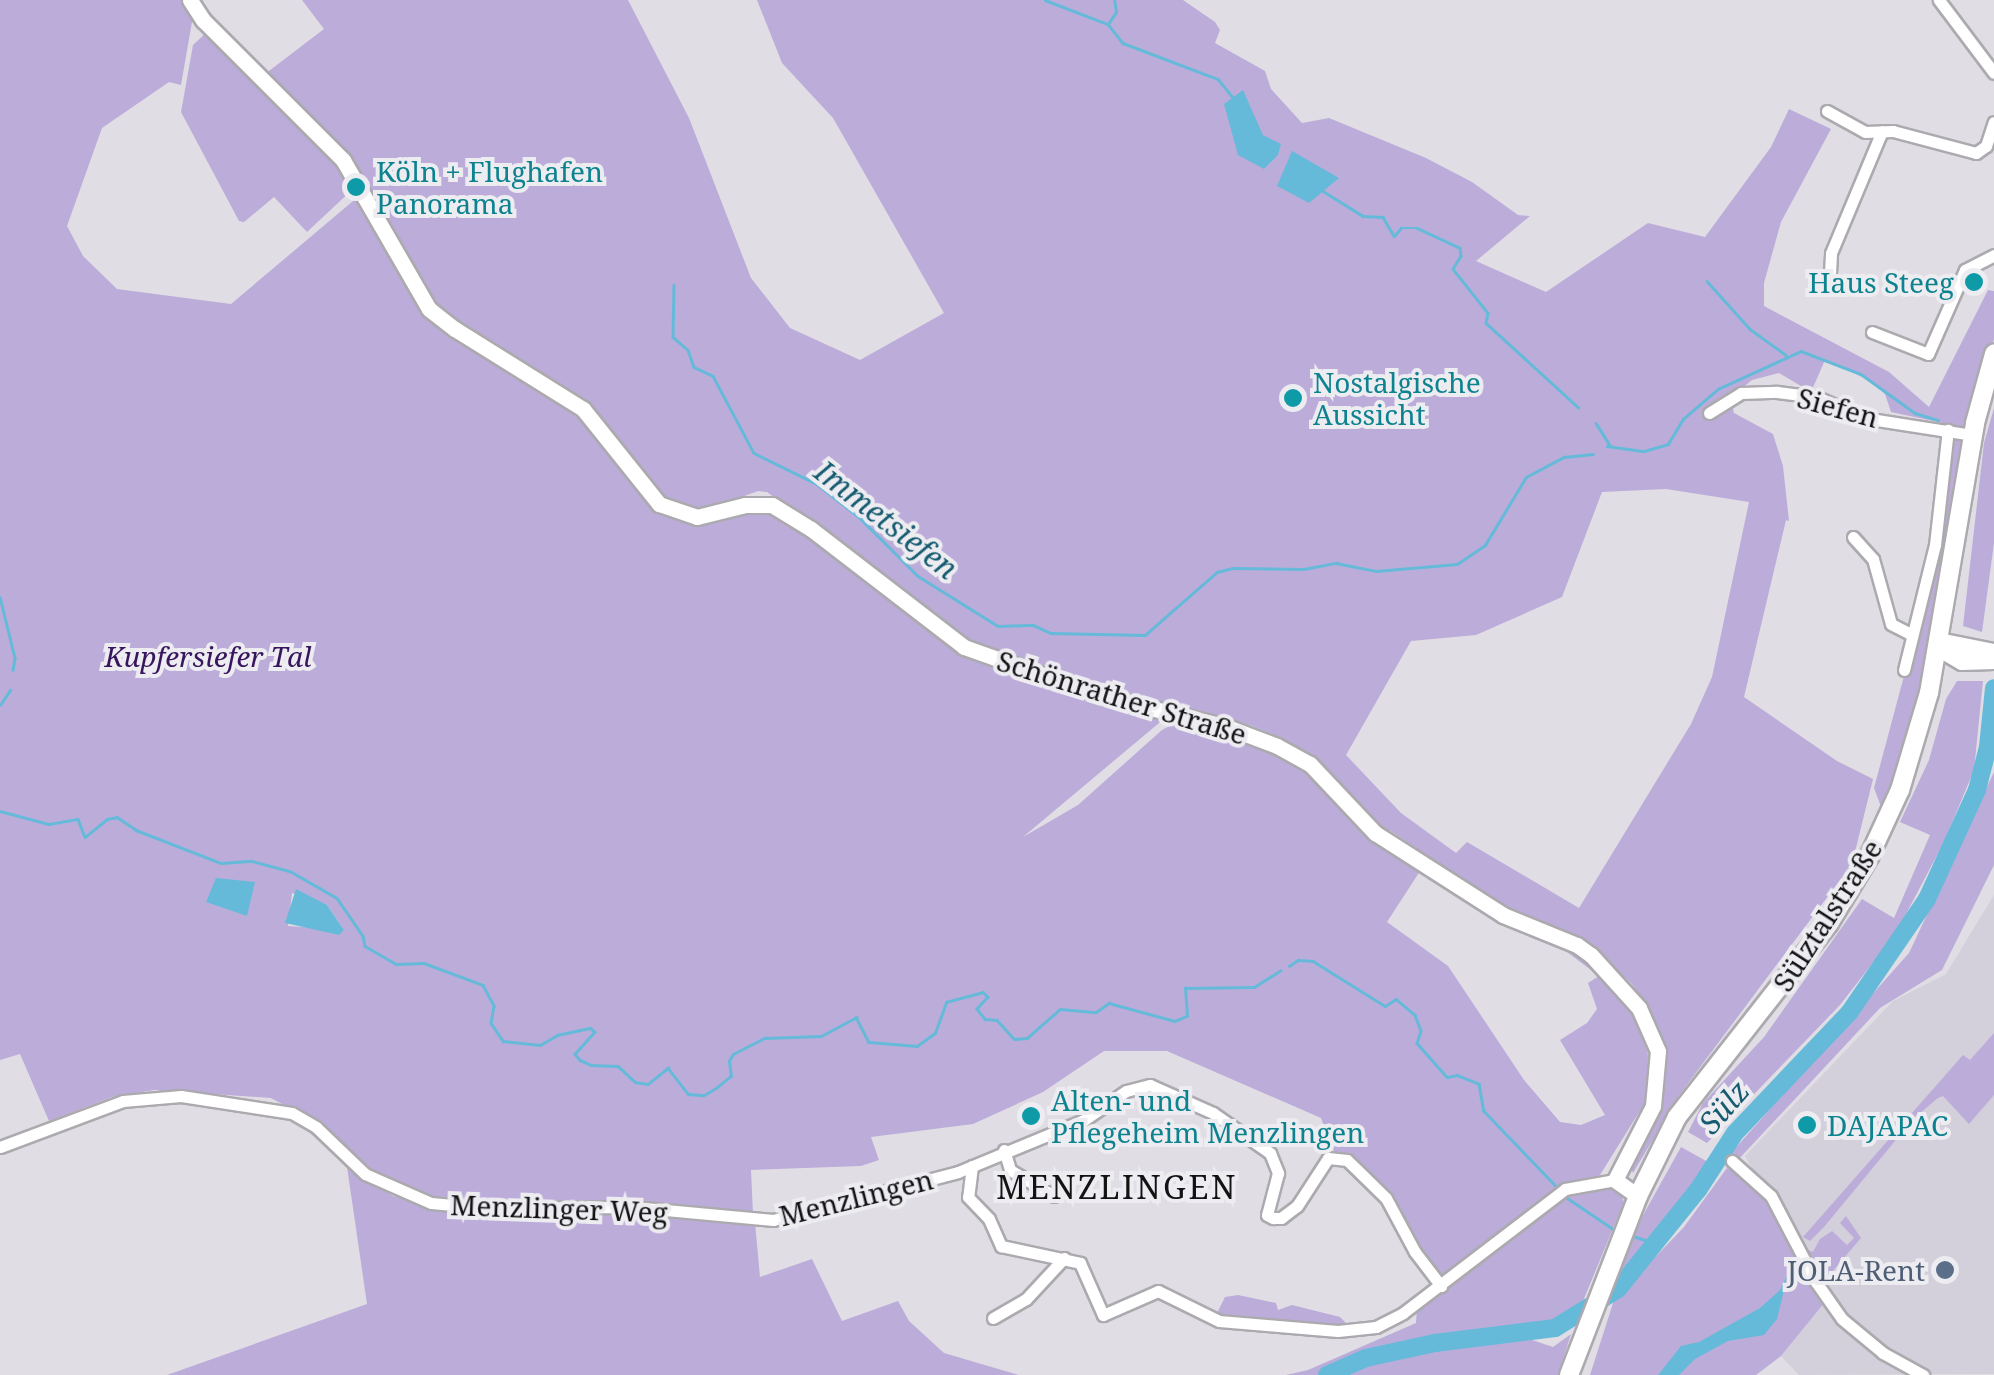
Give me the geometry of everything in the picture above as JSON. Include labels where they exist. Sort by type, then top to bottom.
[{"type":"main road","name":"Sülztalstraße","points":[[1569,1375],[1641,1190],[1683,1108],[1796,966],[1863,868],[1900,790],[1929,692],[1972,435],[1994,354]]},
{"type":"main road","points":[[1938,644],[1952,658],[1994,656]]},
{"type":"main road","points":[[1929,692],[1974,655]]},
{"type":"street","name":"Schönrather Straße","points":[[190,0],[203,20],[343,160],[430,308],[454,330],[583,409],[659,504],[697,517],[745,505],[772,505],[811,529],[964,647],[1120,701],[1239,731],[1291,752],[1317,770],[1375,833],[1504,915],[1577,945],[1591,955],[1640,1008],[1658,1051],[1653,1106],[1618,1172]]},
{"type":"street","points":[[1939,0],[1994,72]]},
{"type":"street","points":[[1827,111],[1865,132],[1882,131],[1979,153],[1994,122]]},
{"type":"street","points":[[1830,274],[1831,253],[1882,131]]},
{"type":"street","points":[[1872,332],[1928,354],[1965,270],[1994,255]]},
{"type":"street","name":"Siefen","points":[[1709,413],[1741,393],[1777,392],[1817,398],[1864,418],[1972,435]]},
{"type":"street","points":[[1904,670],[1935,545],[1948,430]]},
{"type":"street","points":[[1853,537],[1874,559],[1891,624],[1911,634]]},
{"type":"street","name":"Menzlingen","points":[[738,1218],[789,1217],[972,1166],[1084,1120],[1136,1086],[1160,1087],[1213,1113],[1270,1153],[1278,1173],[1267,1216],[1281,1218],[1296,1206],[1328,1158],[1347,1160],[1386,1198],[1414,1252],[1440,1286]]},
{"type":"street","name":"Menzlinger Weg","points":[[0,1147],[123,1101],[180,1096],[292,1112],[316,1128],[365,1174],[432,1203],[470,1208],[633,1207],[738,1218]]},
{"type":"street","points":[[1004,1150],[1010,1170],[1054,1196]]},
{"type":"street","points":[[1732,1161],[1771,1196],[1842,1326],[1923,1375]]},
{"type":"street","name":"Menzlingen","points":[[972,1166],[968,1197],[989,1219],[1004,1249],[1064,1258]]},
{"type":"street","points":[[993,1318],[1026,1299],[1064,1258],[1087,1270],[1091,1295],[1103,1316],[1158,1291],[1219,1321],[1351,1331],[1390,1320],[1565,1189],[1618,1172],[1641,1190]]},
{"type":"shaded area","points":[[1994,895],[1994,1374],[1799,1375],[1781,1356],[1825,1302],[1745,1156],[1893,1001],[1946,974]]},
{"type":"green space","name":"Kupfersiefer Tal","points":[[0,0],[185,0],[193,16],[181,85],[169,82],[102,128],[67,226],[83,256],[117,289],[231,304],[359,196],[416,297],[569,404],[665,513],[686,521],[734,512],[780,512],[944,640],[1165,718],[1023,837],[1078,805],[1162,730],[1179,721],[1267,748],[1313,774],[1362,831],[1422,868],[1387,922],[1448,966],[1524,1080],[1560,1122],[1581,1125],[1605,1115],[1560,1040],[1587,1023],[1597,1009],[1588,983],[1599,976],[1567,952],[1530,937],[1543,936],[1573,947],[1623,994],[1646,1033],[1651,1093],[1600,1175],[1560,1187],[1445,1276],[1438,1275],[1385,1190],[1335,1154],[1321,1118],[1167,1051],[1104,1051],[1043,1092],[973,1124],[871,1137],[879,1160],[861,1166],[751,1170],[753,1214],[633,1201],[452,1202],[412,1192],[367,1169],[324,1127],[271,1098],[154,1090],[112,1097],[49,1121],[20,1054],[0,1060]],"holes":[[[292,893],[327,905],[344,930],[288,926]]]},
{"type":"green space","points":[[302,0],[628,0],[689,118],[751,278],[790,328],[860,360],[944,313],[833,118],[782,63],[757,0],[1183,0],[1215,22],[1220,30],[1215,43],[1265,71],[1271,89],[1302,123],[1329,118],[1426,158],[1472,182],[1518,215],[1530,216],[1476,261],[1546,292],[1648,223],[1705,237],[1771,147],[1789,109],[1831,129],[1781,222],[1764,283],[1764,306],[1889,372],[1929,407],[1988,290],[1994,291],[1994,339],[1966,428],[1891,412],[1885,394],[1871,381],[1825,360],[1811,392],[1779,373],[1752,380],[1730,398],[1734,413],[1773,434],[1783,466],[1789,521],[1786,520],[1744,697],[1837,761],[1873,779],[1852,864],[1680,1094],[1633,1173],[1630,1167],[1662,1097],[1661,1035],[1632,984],[1585,940],[1504,907],[1391,831],[1363,820],[1326,770],[1280,737],[1250,725],[1093,686],[970,644],[767,492],[758,491],[706,510],[672,505],[653,491],[587,404],[456,327],[434,305],[368,190],[265,74],[324,29]],"holes":[[[1666,489],[1749,502],[1712,677],[1691,724],[1579,908],[1467,842],[1456,853],[1401,813],[1346,755],[1411,641],[1476,635],[1562,597],[1602,492]]]},
{"type":"green space","points":[[207,32],[322,143],[354,188],[307,232],[274,197],[244,222],[239,221],[181,112],[193,45]]},
{"type":"green space","points":[[1994,408],[1994,543],[1982,632],[1963,626],[1984,443]]},
{"type":"green space","points":[[1948,437],[1964,441],[1941,593],[1908,745],[1883,812],[1874,788],[1938,549]]},
{"type":"green space","points":[[1957,681],[1983,681],[1974,770],[1944,842],[1896,933],[1840,1005],[1707,1143],[1688,1132],[1703,1103],[1764,1037],[1862,899],[1894,918],[1930,835],[1900,822],[1929,760],[1946,699]]},
{"type":"green space","points":[[1994,772],[1994,865],[1942,970],[1880,1008],[1737,1161],[1731,1153],[1909,953]]},
{"type":"green space","points":[[1994,1033],[1994,1095],[1969,1124],[1943,1096],[1938,1098],[1914,1118],[1824,1227],[1810,1241],[1803,1237],[1963,1055],[1970,1060]]},
{"type":"green space","points":[[1681,1147],[1708,1162],[1658,1237],[1615,1281],[1637,1226]]},
{"type":"green space","points":[[347,1167],[393,1196],[455,1214],[632,1211],[755,1223],[760,1277],[812,1259],[842,1321],[898,1301],[909,1321],[944,1353],[1019,1375],[167,1375],[367,1304]]},
{"type":"green space","points":[[1727,1168],[1766,1192],[1825,1302],[1781,1356],[1756,1375],[1590,1375],[1614,1300],[1684,1227]]},
{"type":"green space","points":[[1604,1185],[1621,1195],[1624,1202],[1576,1318],[1499,1329],[1553,1347],[1571,1334],[1558,1375],[1286,1375],[1308,1370],[1416,1323],[1417,1307],[1561,1196]]},
{"type":"green space","points":[[1846,1216],[1861,1238],[1826,1279],[1808,1250],[1813,1252],[1820,1239],[1832,1231],[1847,1245],[1854,1238],[1840,1223]]},
{"type":"green space","points":[[1238,1295],[1276,1303],[1278,1310],[1292,1305],[1340,1317],[1351,1328],[1216,1315],[1225,1297]]},
{"type":"water","points":[[1243,90],[1263,135],[1281,144],[1278,155],[1264,169],[1238,155],[1224,104]]},
{"type":"water","points":[[1292,151],[1339,178],[1309,203],[1277,186]]},
{"type":"water","points":[[216,878],[255,882],[247,916],[206,902]]},
{"type":"water","points":[[296,889],[327,905],[344,930],[339,935],[285,923]]},
{"type":"water","points":[[1788,1274],[1777,1319],[1764,1335],[1728,1341],[1695,1359],[1679,1375],[1658,1375],[1681,1346],[1699,1342],[1760,1308],[1780,1290]]},
{"type":"waterway","points":[[1045,0],[1108,24],[1123,43],[1218,79],[1234,99]]},
{"type":"waterway","points":[[1108,24],[1116,12],[1114,0]]},
{"type":"waterway","points":[[1323,191],[1363,216],[1383,217],[1394,236],[1401,228],[1417,228],[1460,248],[1461,256],[1453,269],[1488,313],[1486,323],[1578,407]]},
{"type":"waterway","points":[[1707,281],[1750,329],[1786,355]]},
{"type":"waterway","name":"Immetsiefen","points":[[674,285],[673,337],[688,350],[694,367],[713,376],[754,453],[817,484],[859,517],[918,576],[998,626],[1033,625],[1051,633],[1145,635],[1217,572],[1233,568],[1304,569],[1336,563],[1376,571],[1457,564],[1485,545],[1526,477],[1564,457],[1593,454]]},
{"type":"waterway","name":"Immetsiefen","points":[[1607,446],[1644,451],[1668,444],[1683,419],[1718,389],[1801,351],[1861,374],[1915,413],[1938,420]]},
{"type":"waterway","points":[[1596,423],[1610,445]]},
{"type":"waterway","points":[[0,597],[15,658],[13,670]]},
{"type":"waterway","name":"Sülz","points":[[1327,1375],[1366,1358],[1435,1343],[1555,1328],[1618,1289],[1698,1190],[1735,1133],[1849,1013],[1927,899],[1977,790],[1988,747],[1994,688]]},
{"type":"waterway","points":[[0,705],[10,690]]},
{"type":"waterway","points":[[0,811],[49,824],[78,819],[85,837],[107,819],[117,817],[136,830],[221,863],[252,861],[290,871],[337,898],[363,936],[365,946],[396,964],[424,963],[483,985],[494,1006],[491,1023],[503,1041],[540,1045],[557,1035],[590,1028],[595,1032],[575,1054],[580,1060],[591,1065],[618,1066],[635,1082],[648,1084],[668,1068],[688,1094],[704,1095],[716,1088],[731,1076],[729,1061],[733,1054],[765,1038],[821,1036],[856,1017],[869,1042],[917,1046],[935,1033],[946,1002],[983,992],[988,997],[977,1009],[985,1019],[997,1020],[1014,1039],[1027,1038],[1060,1009],[1096,1012],[1109,1003],[1175,1021],[1187,1016],[1185,988],[1254,987],[1280,971]]},
{"type":"waterway","points":[[1289,966],[1298,960],[1313,961],[1385,1006],[1396,999],[1415,1015],[1421,1031],[1417,1043],[1447,1077],[1457,1075],[1479,1084],[1484,1111],[1557,1187]]},
{"type":"waterway","points":[[1566,1197],[1613,1229]]},
{"type":"waterway","points":[[1633,1236],[1658,1244]]},
{"type":"place","name":"Köln + Flughafen Panorama","points":[[356,187]]},
{"type":"place","name":"Haus Steeg","points":[[1974,282]]},
{"type":"place","name":"Nostalgische Aussicht","points":[[1293,398]]},
{"type":"place","name":"Alten- und Pflegeheim Menzlingen","points":[[1031,1116]]},
{"type":"place","name":"DAJAPAC","points":[[1807,1125]]},
{"type":"place","name":"JOLA-Rent","points":[[1945,1270]]},
{"type":"district","name":"MENZLINGEN","points":[[1117,1187]]}]
